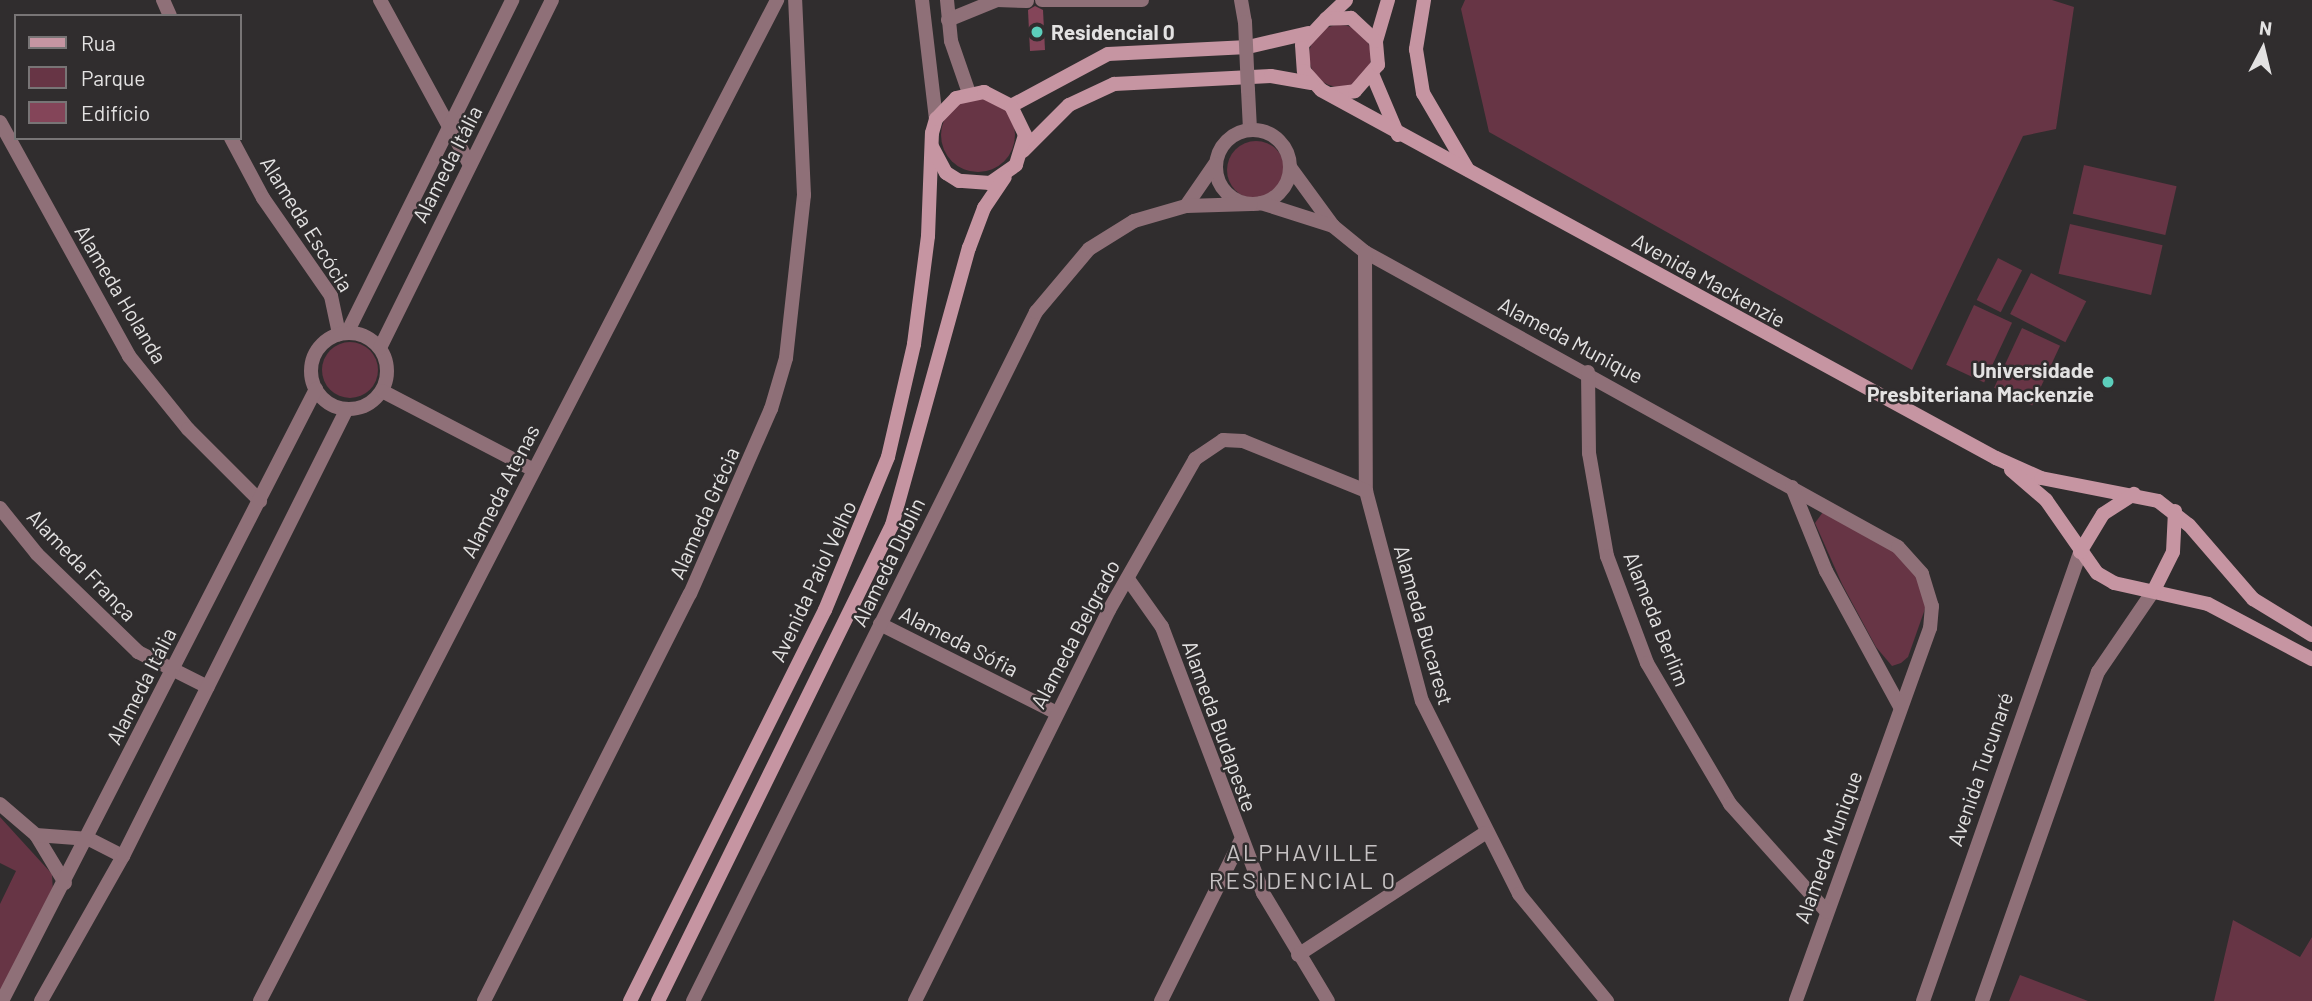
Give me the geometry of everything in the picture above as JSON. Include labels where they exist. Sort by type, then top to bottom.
[{"type":"main road","points":[[1011,106],[1108,54],[1248,47],[1308,33],[1346,0]]},
{"type":"main road","points":[[1388,0],[1376,41],[1373,76],[1399,136]]},
{"type":"main road","points":[[1424,0],[1416,49],[1423,93],[1469,171]]},
{"type":"main road","points":[[1326,19],[1351,18],[1376,41]]},
{"type":"main road","points":[[1308,33],[1300,58],[1311,83]]},
{"type":"main road","points":[[658,1001],[892,525],[970,248],[984,208],[1023,151],[1069,105],[1114,84],[1271,76],[1311,83],[1332,94],[1355,91],[1373,76]]},
{"type":"main road","points":[[936,119],[956,98],[969,93],[998,97],[1011,106],[1020,119],[1023,151]]},
{"type":"main road","name":"Avenida Mackenzie","points":[[1332,94],[1399,136],[1469,171],[2000,460],[2041,478],[2136,493],[2175,511],[2253,599],[2312,635]]},
{"type":"main road","name":"Avenida Paiol Velho","points":[[630,1001],[825,610],[888,457],[916,330],[929,236],[932,148],[936,119]]},
{"type":"main road","points":[[932,148],[946,173],[958,181],[990,183],[1005,177]]},
{"type":"main road","name":"Avenida Mackenzie","points":[[2000,460],[2046,500],[2080,552],[2114,583],[2208,604],[2312,659]]},
{"type":"main road","points":[[2080,552],[2102,514],[2136,493]]},
{"type":"main road","points":[[2154,590],[2173,552],[2175,511]]},
{"type":"street","points":[[380,0],[447,130],[470,165]]},
{"type":"street","name":"Alameda Itália","points":[[343,334],[512,0]]},
{"type":"street","name":"Alameda Itália","points":[[380,348],[552,0]]},
{"type":"street","name":"Alameda Atenas","points":[[260,1001],[777,0]]},
{"type":"street","name":"Alameda Grécia","points":[[484,1001],[690,594],[771,409],[786,358],[804,195],[795,0]]},
{"type":"street","points":[[922,0],[936,119]]},
{"type":"street","points":[[947,0],[948,20],[969,93]]},
{"type":"street","points":[[948,20],[997,0],[1142,0]]},
{"type":"street","points":[[1250,130],[1243,11],[1254,0]]},
{"type":"street","name":"Alameda Holanda","points":[[0,122],[129,356],[188,429],[260,500]]},
{"type":"street","points":[[1186,206],[1216,160],[1232,136],[1250,130],[1273,136],[1290,167],[1279,194],[1256,204],[1238,201],[1220,185],[1216,160]]},
{"type":"street","name":"Alameda Escócia","points":[[232,140],[263,198],[331,296],[343,334]]},
{"type":"street","name":"Alameda Munique","points":[[1290,167],[1333,226],[1365,252],[1588,372],[1898,547],[1922,574],[1932,606],[1930,628],[1796,1001]]},
{"type":"street","name":"Alameda Munique","points":[[1256,204],[1333,226]]},
{"type":"street","name":"Alameda Dublin","points":[[693,1001],[1036,312],[1066,272],[1107,236],[1134,221],[1186,206],[1256,204]]},
{"type":"street","name":"Alameda Bucarest","points":[[1365,252],[1366,491],[1422,701],[1485,833],[1519,894],[1607,1001]]},
{"type":"street","points":[[343,334],[380,348],[388,369],[382,391],[368,405],[348,409],[329,403],[316,389],[311,370],[317,352],[343,334]]},
{"type":"street","name":"Alameda Berlim","points":[[1588,372],[1590,453],[1607,556],[1647,663],[1730,804],[1827,912]]},
{"type":"street","name":"Alameda Itália","points":[[2,1001],[89,839],[316,389]]},
{"type":"street","points":[[382,391],[534,470]]},
{"type":"street","points":[[41,1001],[123,856],[348,409]]},
{"type":"street","name":"Alameda Belgrado","points":[[915,1001],[1057,713],[1195,459],[1223,440],[1258,446],[1310,472],[1366,491]]},
{"type":"street","points":[[1792,487],[1826,571],[1900,707]]},
{"type":"street","name":"Alameda França","points":[[0,508],[37,554],[138,652],[208,687]]},
{"type":"street","name":"Avenida Tucunaré","points":[[1923,1001],[2080,552]]},
{"type":"street","name":"Alameda Budapeste","points":[[1128,579],[1162,627],[1240,842],[1298,955],[1328,1001]]},
{"type":"street","points":[[1982,1001],[2098,671],[2154,590]]},
{"type":"street","name":"Alameda Sófia","points":[[880,624],[1057,713]]},
{"type":"street","points":[[0,803],[36,835],[65,883]]},
{"type":"street","points":[[1298,955],[1485,833]]},
{"type":"street","points":[[36,835],[89,839],[123,856]]},
{"type":"street","points":[[1161,1001],[1240,842]]},
{"type":"green space","points":[[1465,0],[2052,0],[2074,7],[2056,129],[2023,136],[1912,370],[1489,132],[1461,9]]},
{"type":"green space","points":[[1334,25],[1346,25],[1362,34],[1369,44],[1369,68],[1362,78],[1346,87],[1334,87],[1323,82],[1314,73],[1309,62],[1309,50],[1314,39],[1323,30]]},
{"type":"green space","points":[[978,98],[992,101],[1004,109],[1012,121],[1015,135],[1012,149],[1004,161],[992,169],[978,172],[964,169],[952,161],[944,149],[941,135],[944,121],[952,109],[964,101]]},
{"type":"green space","points":[[1256,141],[1272,146],[1280,154],[1285,170],[1280,186],[1272,194],[1256,199],[1240,194],[1232,186],[1227,170],[1232,154],[1240,146]]},
{"type":"green space","points":[[2084,165],[2177,186],[2165,235],[2073,214]]},
{"type":"green space","points":[[2070,224],[2163,245],[2151,295],[2059,274]]},
{"type":"green space","points":[[1998,258],[2022,270],[2001,312],[1977,300]]},
{"type":"green space","points":[[2031,273],[2086,301],[2065,342],[2010,314]]},
{"type":"green space","points":[[1974,305],[2012,323],[1984,383],[1946,365]]},
{"type":"green space","points":[[2022,328],[2060,346],[2032,406],[1994,388]]},
{"type":"green space","points":[[344,342],[356,342],[366,346],[374,354],[378,370],[374,386],[366,394],[356,398],[344,398],[334,394],[326,386],[322,376],[322,364],[326,354],[334,346]]},
{"type":"green space","points":[[1823,512],[1897,552],[1917,576],[1926,606],[1908,657],[1901,663],[1892,666],[1876,647],[1842,584],[1815,523]]},
{"type":"green space","points":[[0,817],[52,874],[53,892],[0,993],[0,904],[16,871],[0,863]]},
{"type":"green space","points":[[2233,920],[2300,957],[2312,937],[2312,1001],[2214,1001]]},
{"type":"green space","points":[[2020,975],[2088,1001],[2009,1001]]},
{"type":"building","name":"Residencial 0","points":[[1035,6],[1043,10],[1045,50],[1030,51],[1028,10]]},
{"type":"place","name":"Residencial 0","points":[[1037,32]]},
{"type":"place","name":"Universidade Presbiteriana Mackenzie","points":[[2108,382]]},
{"type":"district","name":"ALPHAVILLE RESIDENCIAL 0","points":[[1303,866]]}]
